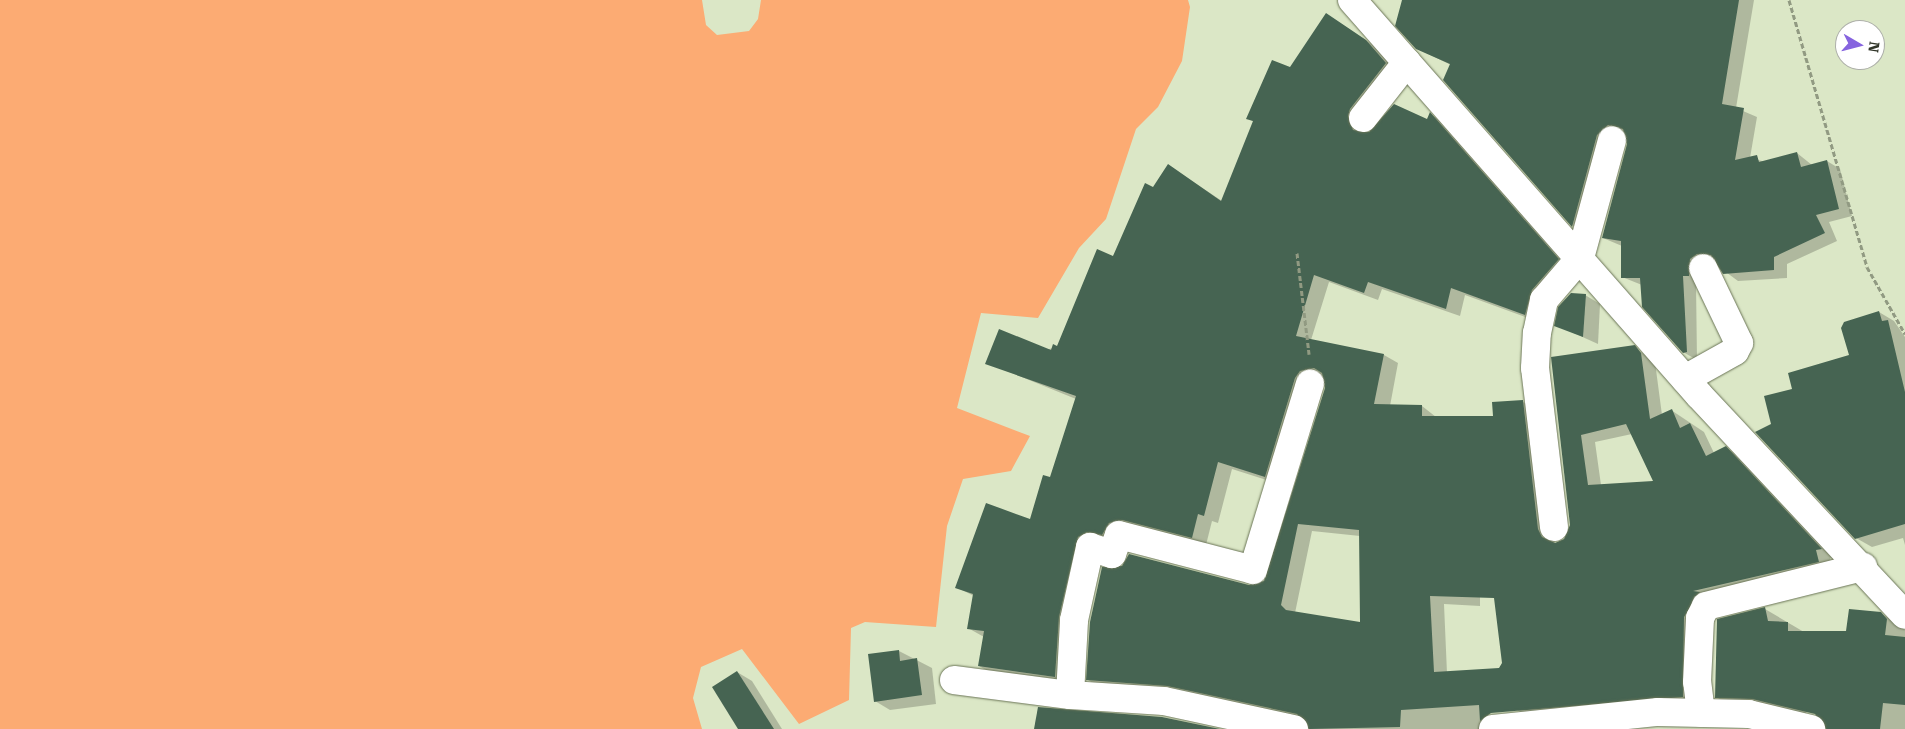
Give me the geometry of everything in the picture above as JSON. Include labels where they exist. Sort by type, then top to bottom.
[{"type":"street","points":[[1352,0],[1685,380],[1863,567],[1905,615]]},
{"type":"street","points":[[1363,118],[1407,62]]},
{"type":"street","points":[[1554,527],[1535,368],[1536,333],[1544,300],[1580,258],[1612,140]]},
{"type":"street","points":[[1685,380],[1735,351],[1739,343],[1703,268]]},
{"type":"street","points":[[1070,695],[1074,620],[1090,547],[1112,554],[1119,535],[1253,570],[1310,383]]},
{"type":"street","points":[[1701,713],[1697,682],[1700,618],[1706,606],[1863,567]]},
{"type":"street","points":[[954,680],[1070,695],[1164,701],[1294,729]]},
{"type":"street","points":[[1493,729],[1658,712],[1784,719],[1811,729]]},
{"type":"path","points":[[1789,0],[1867,267],[1905,334]]},
{"type":"path","points":[[1297,253],[1306,312],[1310,383]]},
{"type":"shaded area","points":[[0,0],[702,0],[706,25],[717,35],[749,31],[758,19],[761,0],[1188,0],[1190,7],[1182,61],[1158,107],[1136,129],[1106,219],[1079,248],[1038,318],[981,313],[957,408],[1030,436],[1011,471],[963,479],[947,526],[936,627],[865,622],[851,628],[849,700],[799,724],[742,649],[701,667],[693,698],[702,729],[0,729]]},
{"type":"building","points":[[1402,0],[1739,0],[1722,104],[1744,108],[1735,160],[1757,155],[1759,162],[1797,152],[1801,167],[1827,160],[1839,209],[1816,215],[1825,233],[1774,257],[1774,270],[1723,274],[1711,255],[1697,254],[1690,259],[1689,276],[1683,276],[1687,352],[1683,353],[1642,307],[1640,278],[1621,278],[1621,241],[1602,238],[1627,144],[1623,129],[1608,125],[1597,135],[1572,227],[1443,80],[1450,64],[1416,49],[1395,26]]},
{"type":"building","points":[[1326,13],[1366,40],[1386,63],[1350,109],[1348,116],[1353,130],[1369,132],[1394,104],[1427,119],[1430,112],[1559,259],[1532,290],[1525,315],[1451,288],[1446,309],[1368,282],[1364,293],[1314,275],[1296,336],[1384,354],[1374,404],[1422,405],[1422,416],[1493,416],[1492,402],[1523,400],[1538,529],[1542,537],[1555,543],[1564,539],[1570,525],[1551,357],[1635,345],[1641,353],[1650,419],[1672,409],[1680,428],[1690,423],[1706,456],[1726,446],[1822,549],[1816,550],[1819,562],[1693,591],[1700,592],[1684,617],[1683,697],[1491,713],[1480,721],[1479,705],[1401,710],[1400,727],[1309,729],[1297,714],[1167,686],[1086,680],[1090,622],[1102,567],[1122,566],[1129,554],[1249,585],[1264,581],[1325,388],[1322,373],[1314,368],[1300,371],[1295,378],[1265,477],[1218,462],[1204,516],[1198,514],[1192,538],[1122,520],[1109,523],[1102,535],[1087,532],[1078,537],[1059,617],[1055,677],[978,666],[984,631],[967,629],[973,594],[955,588],[986,503],[1030,519],[1043,475],[1050,477],[1076,396],[985,364],[999,329],[1051,350],[1053,344],[1057,346],[1097,249],[1113,256],[1145,183],[1153,187],[1168,164],[1221,201],[1253,121],[1246,119],[1272,60],[1290,67]],"holes":[[[1626,424],[1653,481],[1588,485],[1581,435]],[[1298,524],[1359,530],[1360,622],[1286,610],[1281,605]],[[1430,596],[1494,598],[1502,663],[1499,668],[1434,672]]]},
{"type":"building","points":[[1571,293],[1586,294],[1583,337],[1554,326],[1558,307]]},
{"type":"building","points":[[1879,311],[1882,321],[1888,320],[1905,392],[1905,524],[1855,539],[1755,432],[1771,424],[1764,396],[1792,389],[1788,373],[1849,355],[1841,328],[1844,322]]},
{"type":"building","points":[[1765,607],[1768,621],[1788,622],[1788,631],[1846,631],[1849,609],[1881,612],[1887,619],[1885,635],[1905,637],[1905,705],[1883,703],[1880,729],[1826,729],[1815,714],[1752,699],[1715,698],[1717,619]]},
{"type":"building","points":[[899,650],[900,661],[917,658],[922,695],[874,702],[868,654]]},
{"type":"building","points":[[737,671],[774,729],[738,729],[712,687]]},
{"type":"building","points":[[1038,707],[1162,717],[1220,729],[1034,729]]}]
